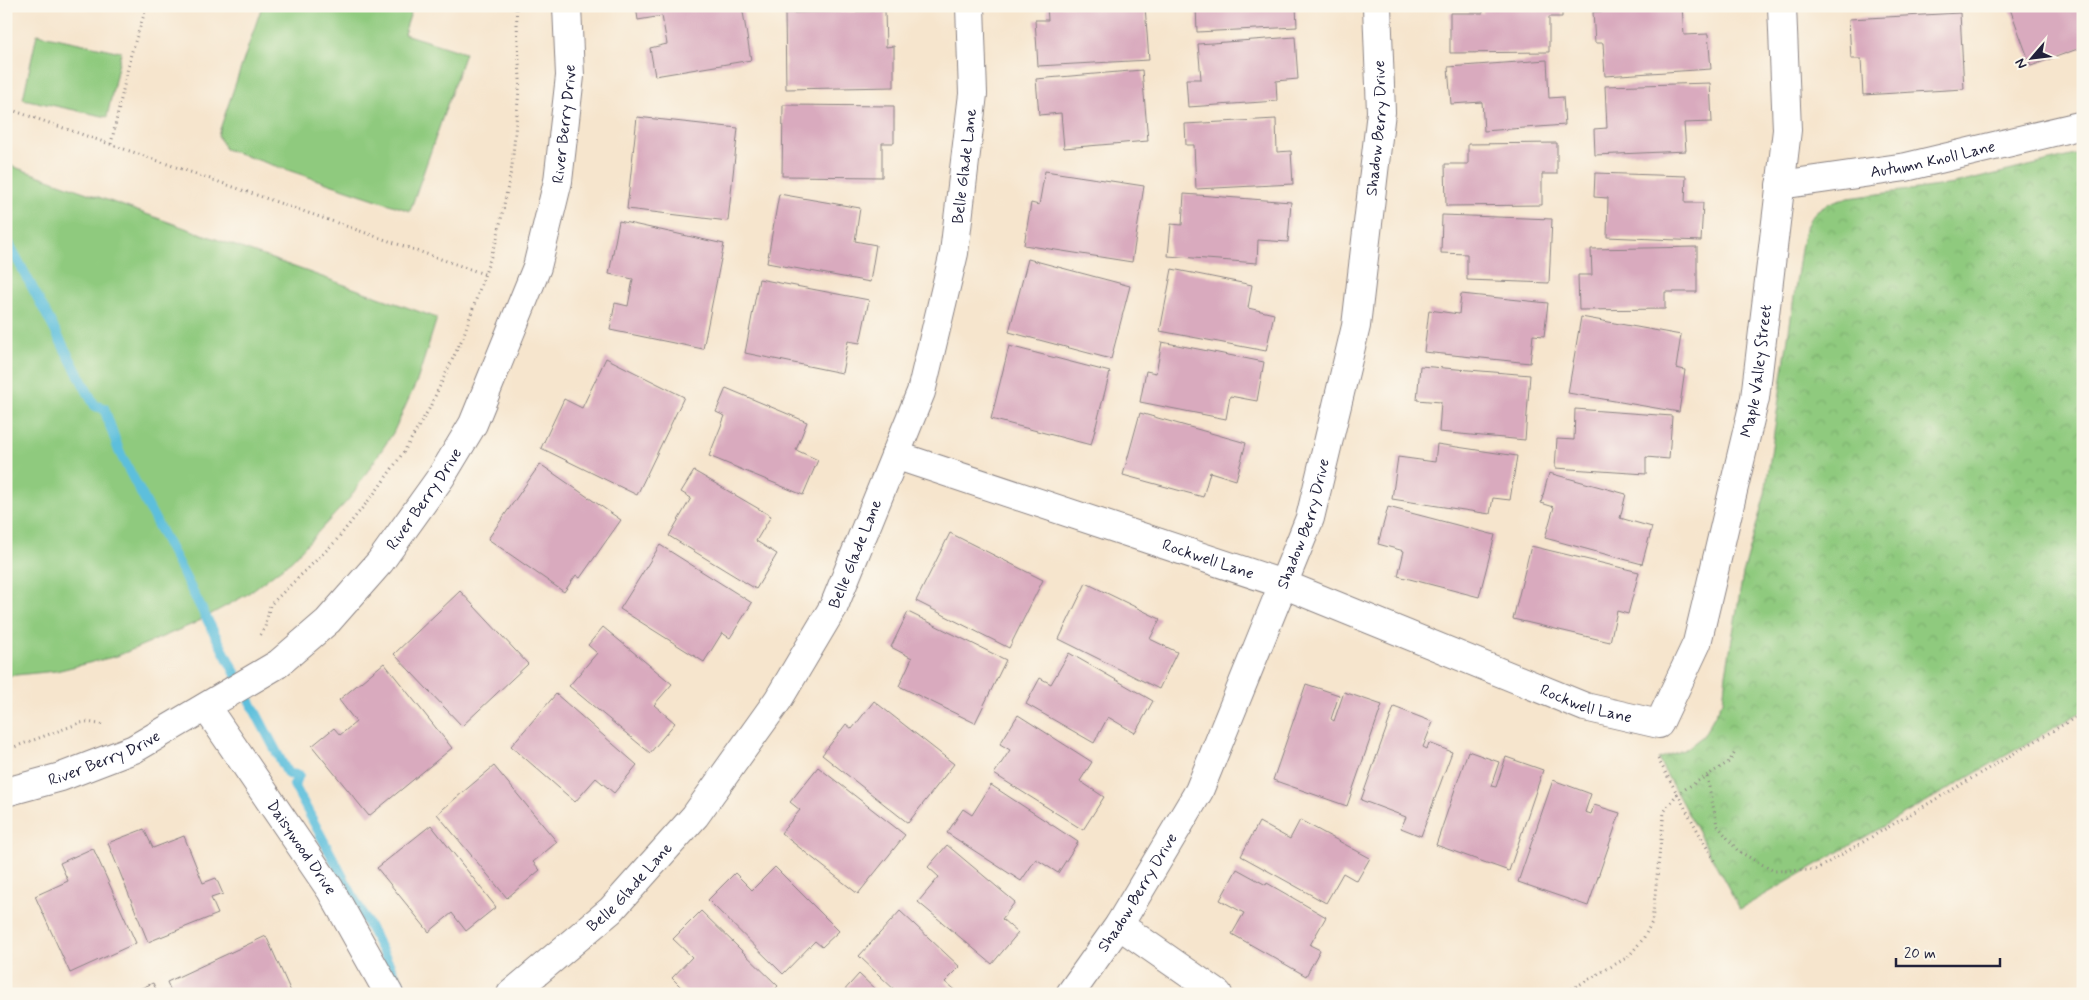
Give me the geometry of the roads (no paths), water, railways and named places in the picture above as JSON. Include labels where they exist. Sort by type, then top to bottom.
[{"type":"street","name":"River Berry Drive","points":[[6,792],[61,777],[134,749],[278,664],[328,621],[380,562],[441,477],[473,424],[537,267],[558,181],[570,76],[567,6]]},
{"type":"street","name":"Belle Glade Lane","points":[[511,994],[610,910],[695,816],[778,700],[834,606],[921,392],[954,253],[973,94],[970,6]]},
{"type":"street","name":"Shadow Berry Drive","points":[[1070,994],[1118,925],[1200,791],[1310,518],[1356,326],[1381,112],[1377,6]]},
{"type":"street","name":"Maple Valley Street","points":[[1659,724],[1697,643],[1755,398],[1786,130],[1782,6]]},
{"type":"street","name":"Autumn Knoll Lane","points":[[1780,185],[1906,167],[2083,126]]},
{"type":"street","name":"Rockwell Lane","points":[[895,456],[1283,584],[1585,707],[1659,724]]},
{"type":"street","name":"Daisywood Drive","points":[[206,707],[330,889],[390,994]]},
{"type":"street","points":[[1118,925],[1218,994]]},
{"type":"waterway","points":[[6,238],[95,406],[104,408],[119,451],[288,774],[299,775],[294,785],[405,994]]}]
